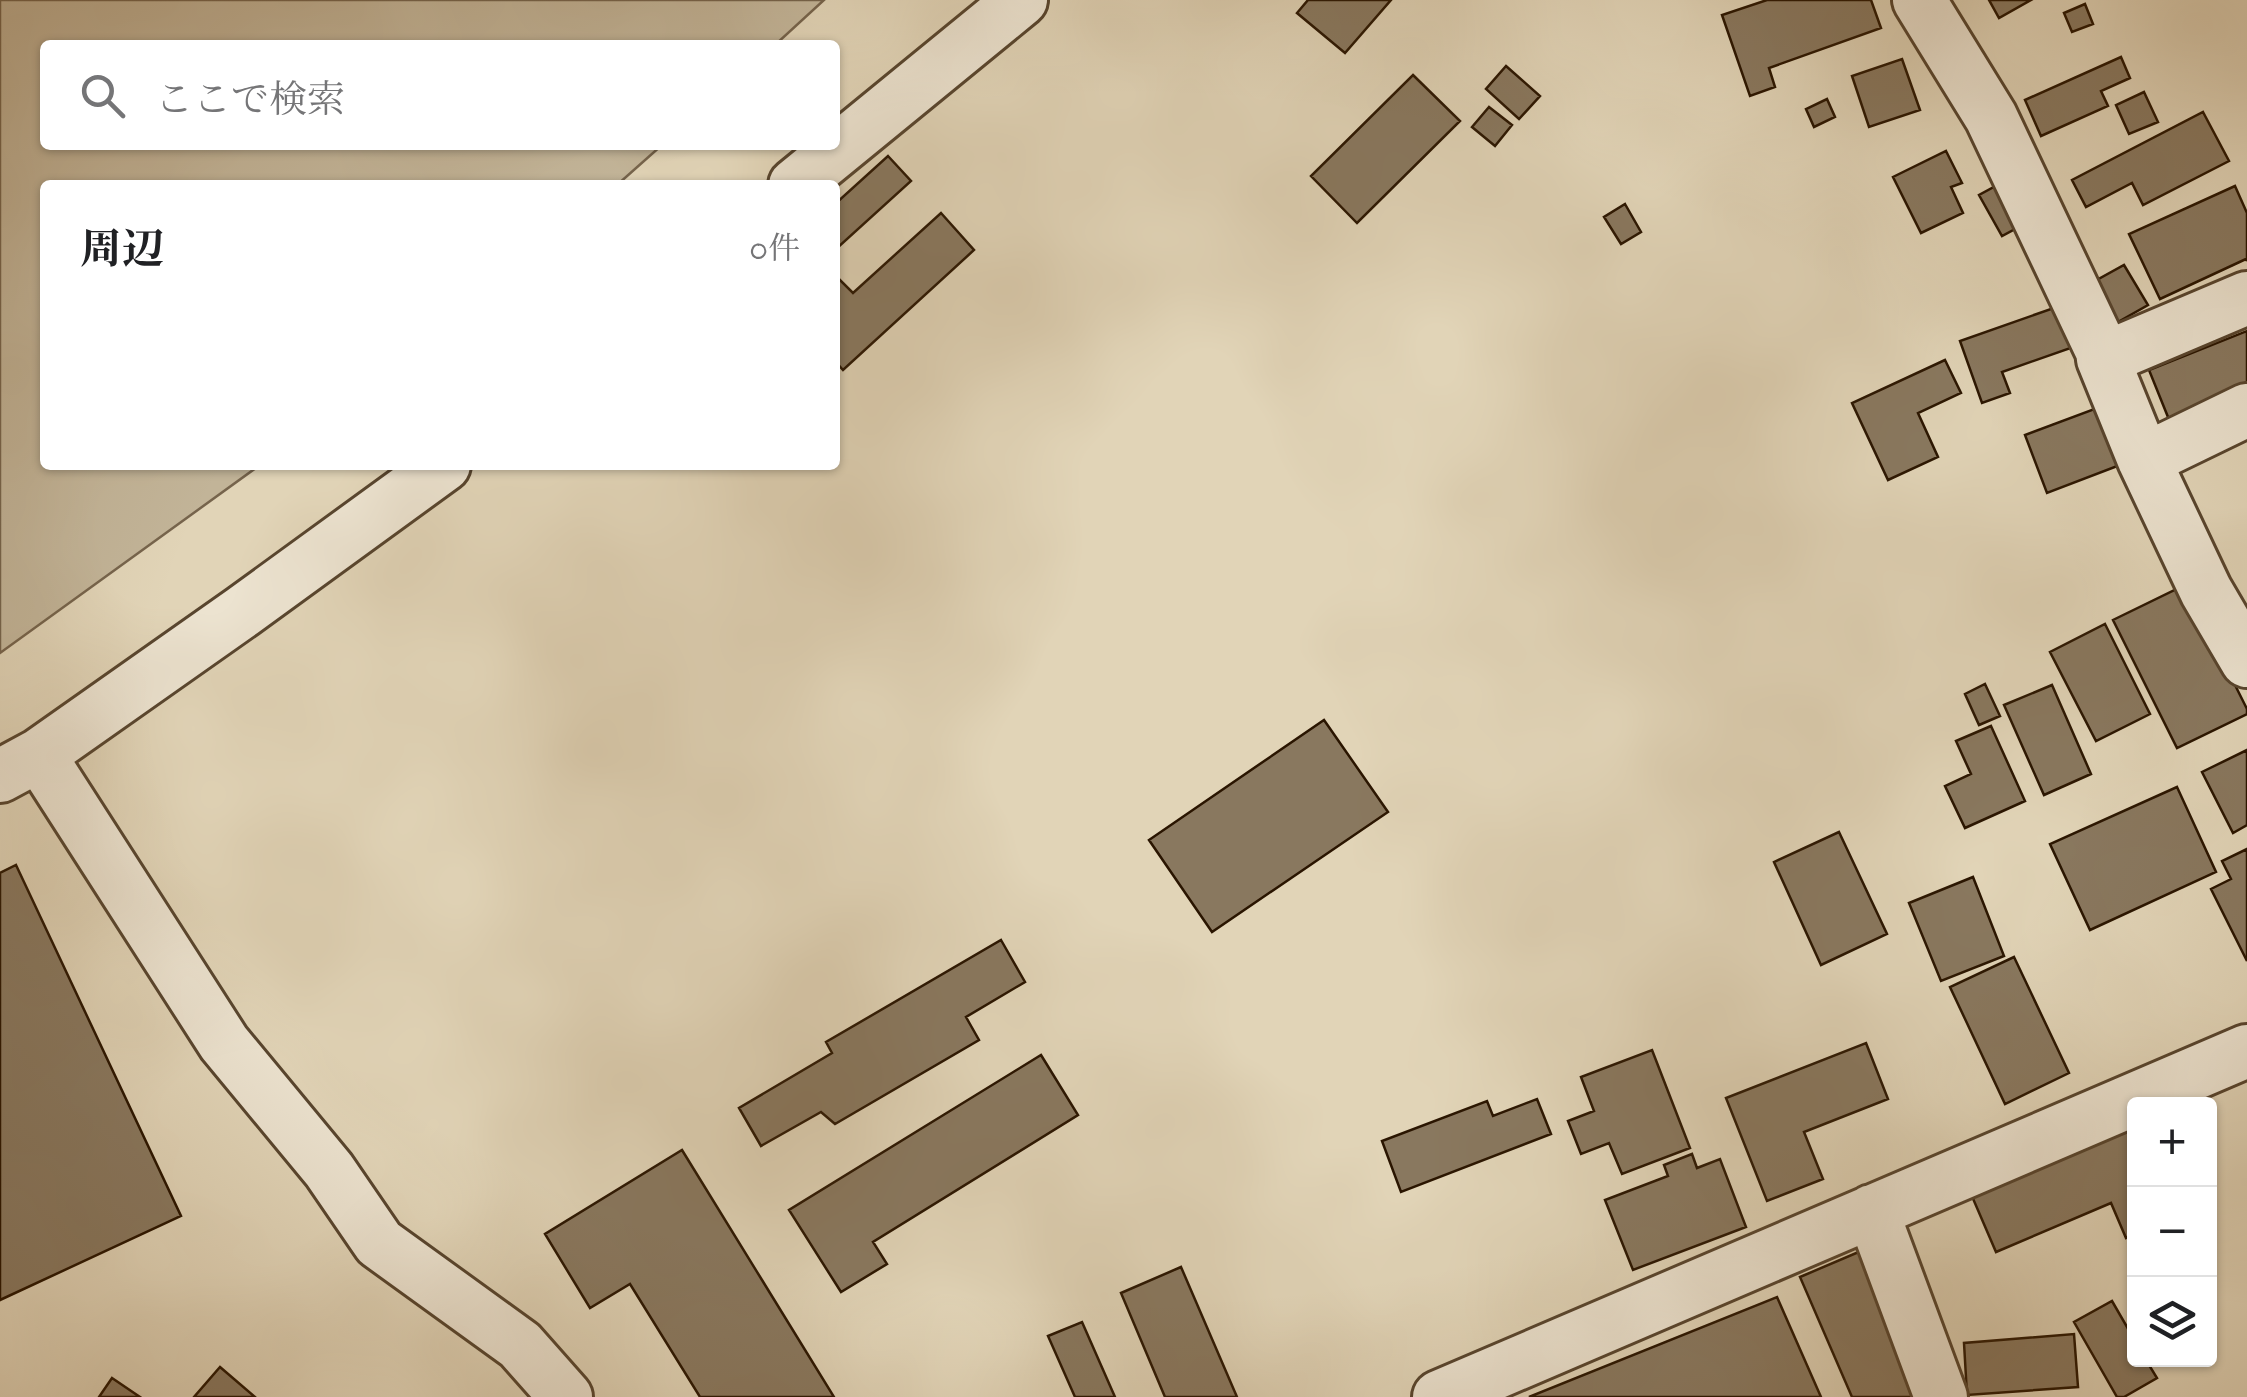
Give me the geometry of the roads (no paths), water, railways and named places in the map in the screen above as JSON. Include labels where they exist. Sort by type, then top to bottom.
[{"type":"street","points":[[840,148],[1022,0]]},
{"type":"street","points":[[1920,0],[1991,117],[2102,351],[2144,460],[2206,591],[2247,661]]},
{"type":"street","points":[[801,180],[838,150]]},
{"type":"street","points":[[2103,360],[2247,298]]},
{"type":"street","points":[[2144,460],[2247,410]]},
{"type":"street","points":[[437,470],[242,612],[20,765],[224,1043],[329,1170],[378,1243],[520,1344],[566,1397]]},
{"type":"street","points":[[1439,1397],[2247,1051]]},
{"type":"street","points":[[1872,1211],[1941,1397]]}]
